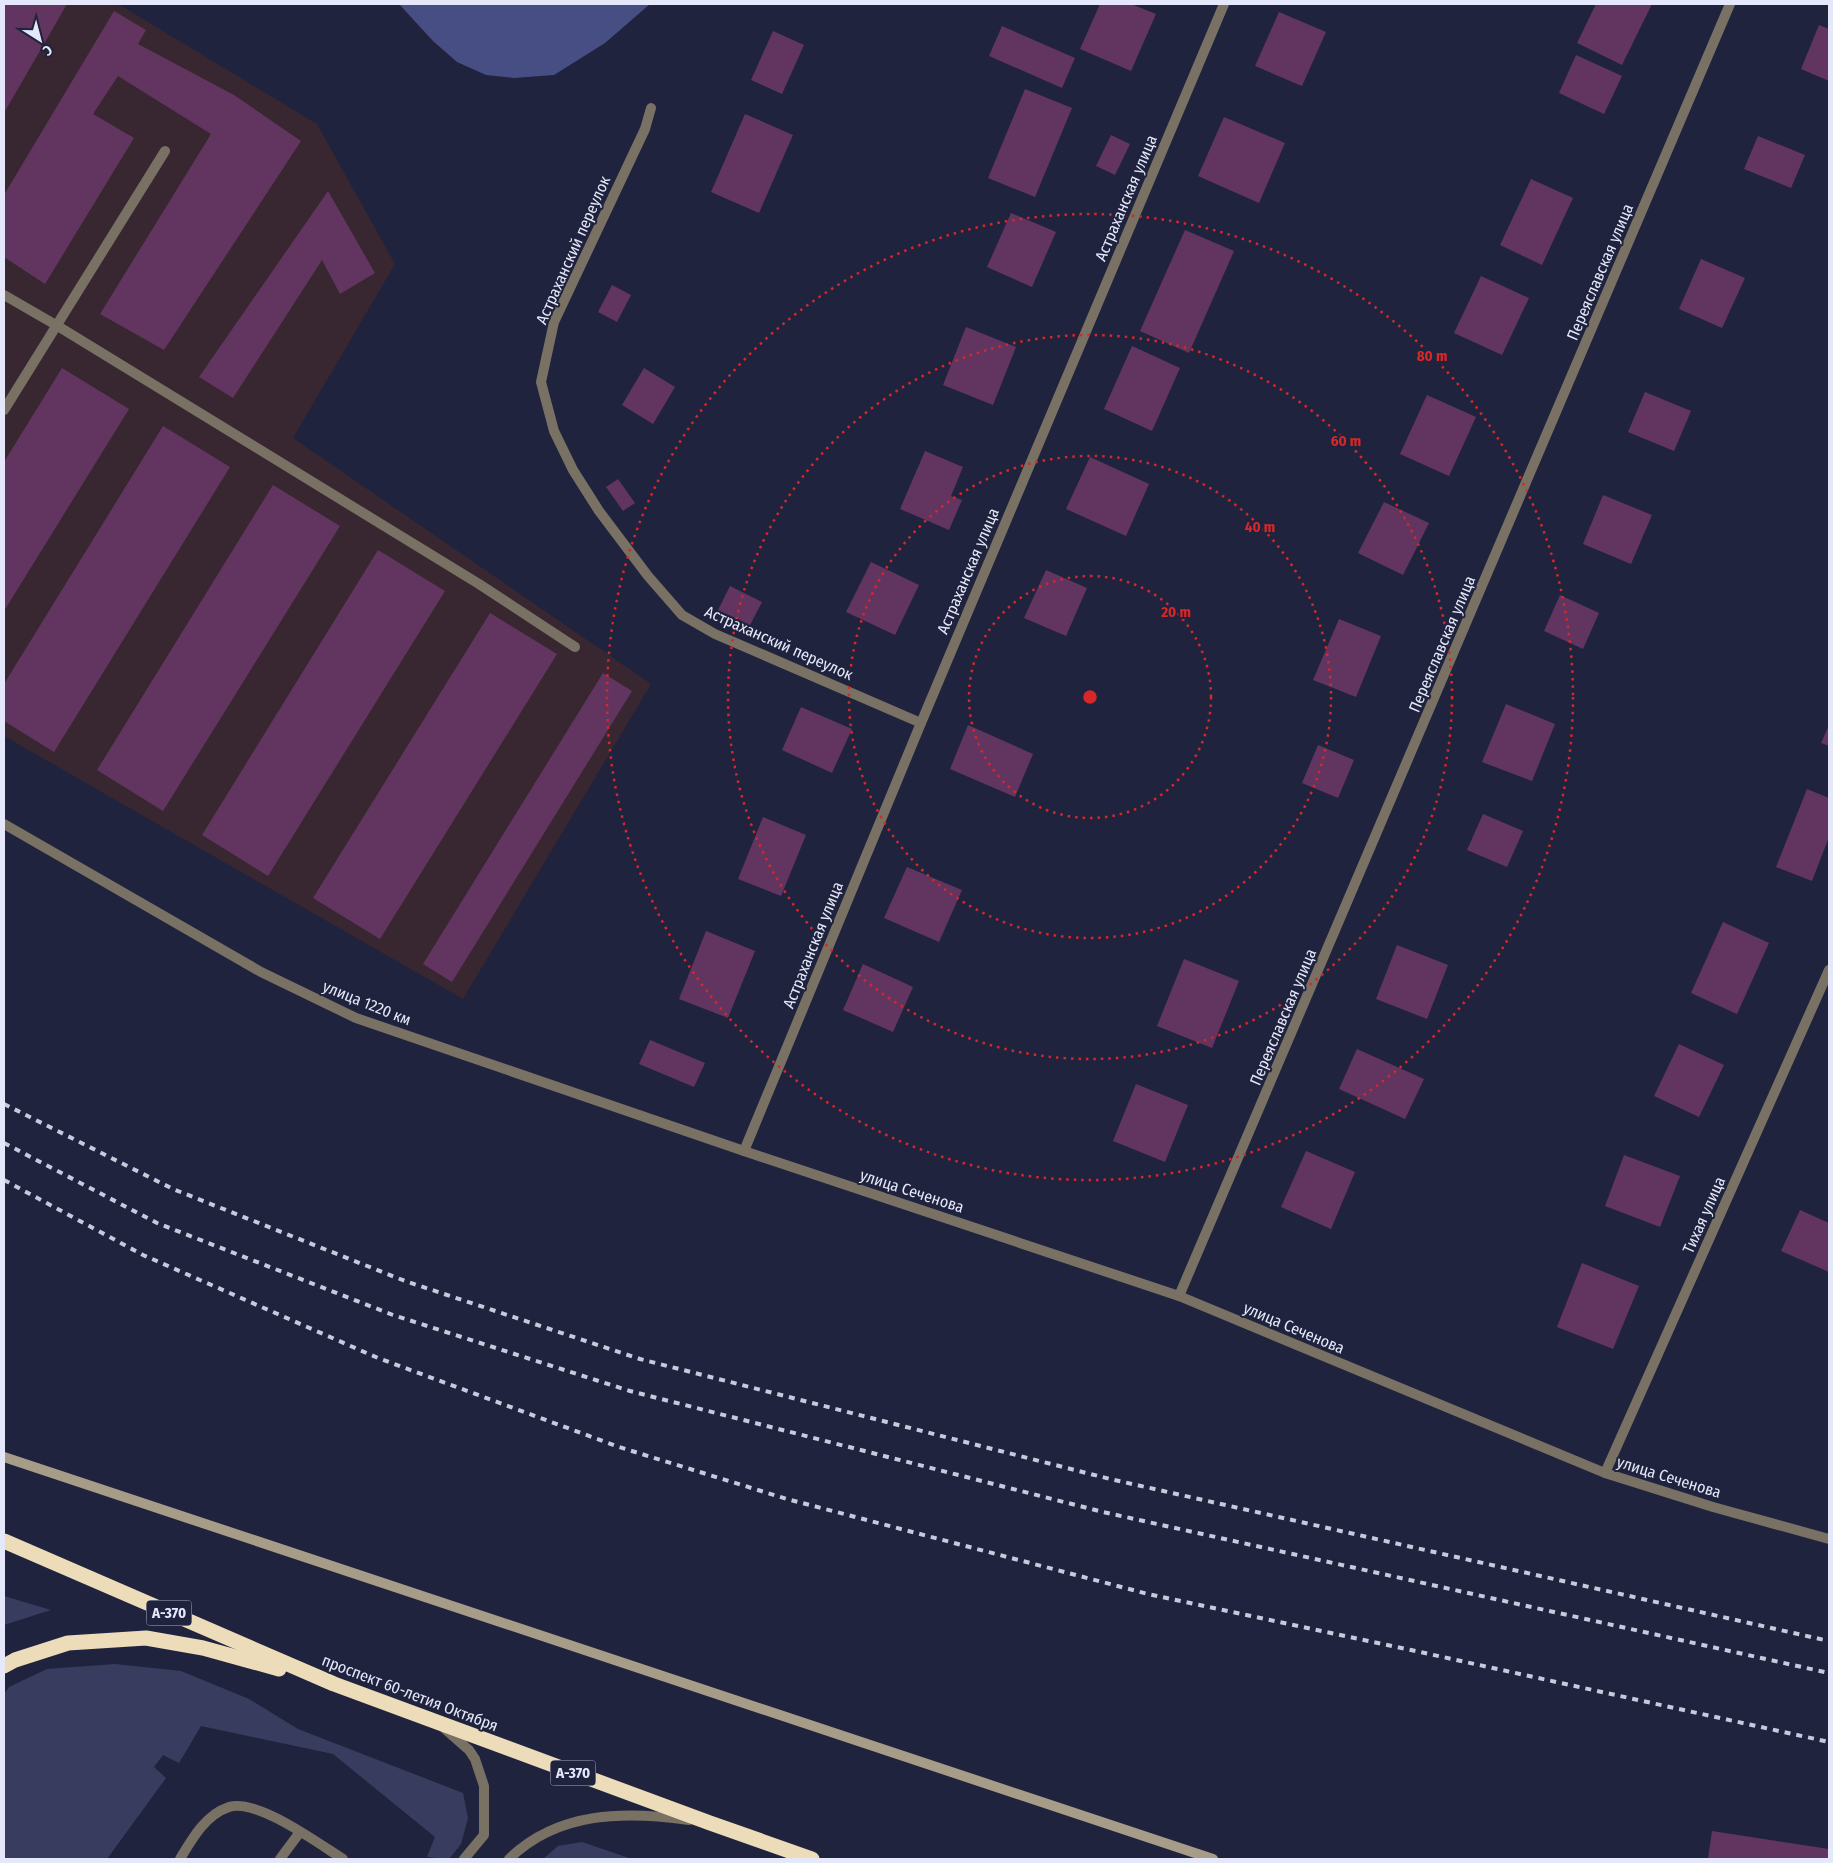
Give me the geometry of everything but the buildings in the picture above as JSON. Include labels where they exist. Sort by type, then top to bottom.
[{"type":"highway","name":"проспект 60-летия Октября","points":[[4,1541],[334,1684],[812,1859]]},
{"type":"highway","points":[[4,1666],[15,1660],[68,1643],[146,1638],[202,1648],[334,1684]]},
{"type":"main road","points":[[4,1457],[1213,1859]]},
{"type":"street","name":"Астраханская улица","points":[[744,1151],[921,723],[1224,4]]},
{"type":"street","name":"Переяславская улица","points":[[1179,1296],[1730,4]]},
{"type":"street","name":"Астраханский переулок","points":[[651,108],[644,129],[554,322],[541,382],[554,431],[573,470],[599,511],[648,576],[682,615],[715,634],[921,723]]},
{"type":"street","points":[[4,410],[164,151]]},
{"type":"street","points":[[4,295],[479,584],[575,647]]},
{"type":"street","name":"улица 1220 км","points":[[4,824],[261,972],[356,1018],[744,1151]]},
{"type":"street","name":"Тихая улица","points":[[1605,1473],[1829,970]]},
{"type":"street","name":"улица Сеченова","points":[[744,1151],[1179,1296],[1605,1473],[1713,1507],[1829,1539]]},
{"type":"street","points":[[432,1721],[453,1734],[469,1750],[475,1759],[484,1786],[484,1835],[464,1859]]},
{"type":"street","points":[[180,1859],[197,1831],[217,1813],[231,1806],[245,1807],[279,1818],[342,1859]]},
{"type":"street","points":[[508,1859],[545,1834],[578,1821],[604,1816],[642,1815],[710,1823]]},
{"type":"street","points":[[280,1859],[300,1832]]},
{"type":"shaded area","points":[[4,4],[118,4],[317,124],[395,264],[293,438],[651,684],[463,999],[4,736]]},
{"type":"shaded area","points":[[399,4],[650,4],[605,43],[554,75],[514,78],[486,75],[457,62],[433,41]]},
{"type":"shaded area","points":[[4,1596],[51,1610],[4,1625]]},
{"type":"shaded area","points":[[115,1664],[181,1671],[249,1699],[298,1729],[463,1793],[468,1818],[461,1844],[449,1859],[427,1857],[435,1837],[333,1754],[201,1726],[179,1763],[163,1755],[154,1767],[166,1778],[107,1859],[4,1859],[4,1694],[9,1687],[47,1669]]},
{"type":"shaded area","points":[[582,1842],[632,1859],[543,1859],[558,1846]]},
{"type":"railway","points":[[4,1104],[173,1189],[405,1281],[640,1359],[1110,1479],[1829,1641]]},
{"type":"railway","points":[[4,1143],[157,1223],[393,1315],[630,1391],[1103,1512],[1829,1673]]},
{"type":"railway","points":[[4,1180],[143,1255],[378,1358],[619,1447],[787,1499],[1148,1594],[1829,1742]]}]
